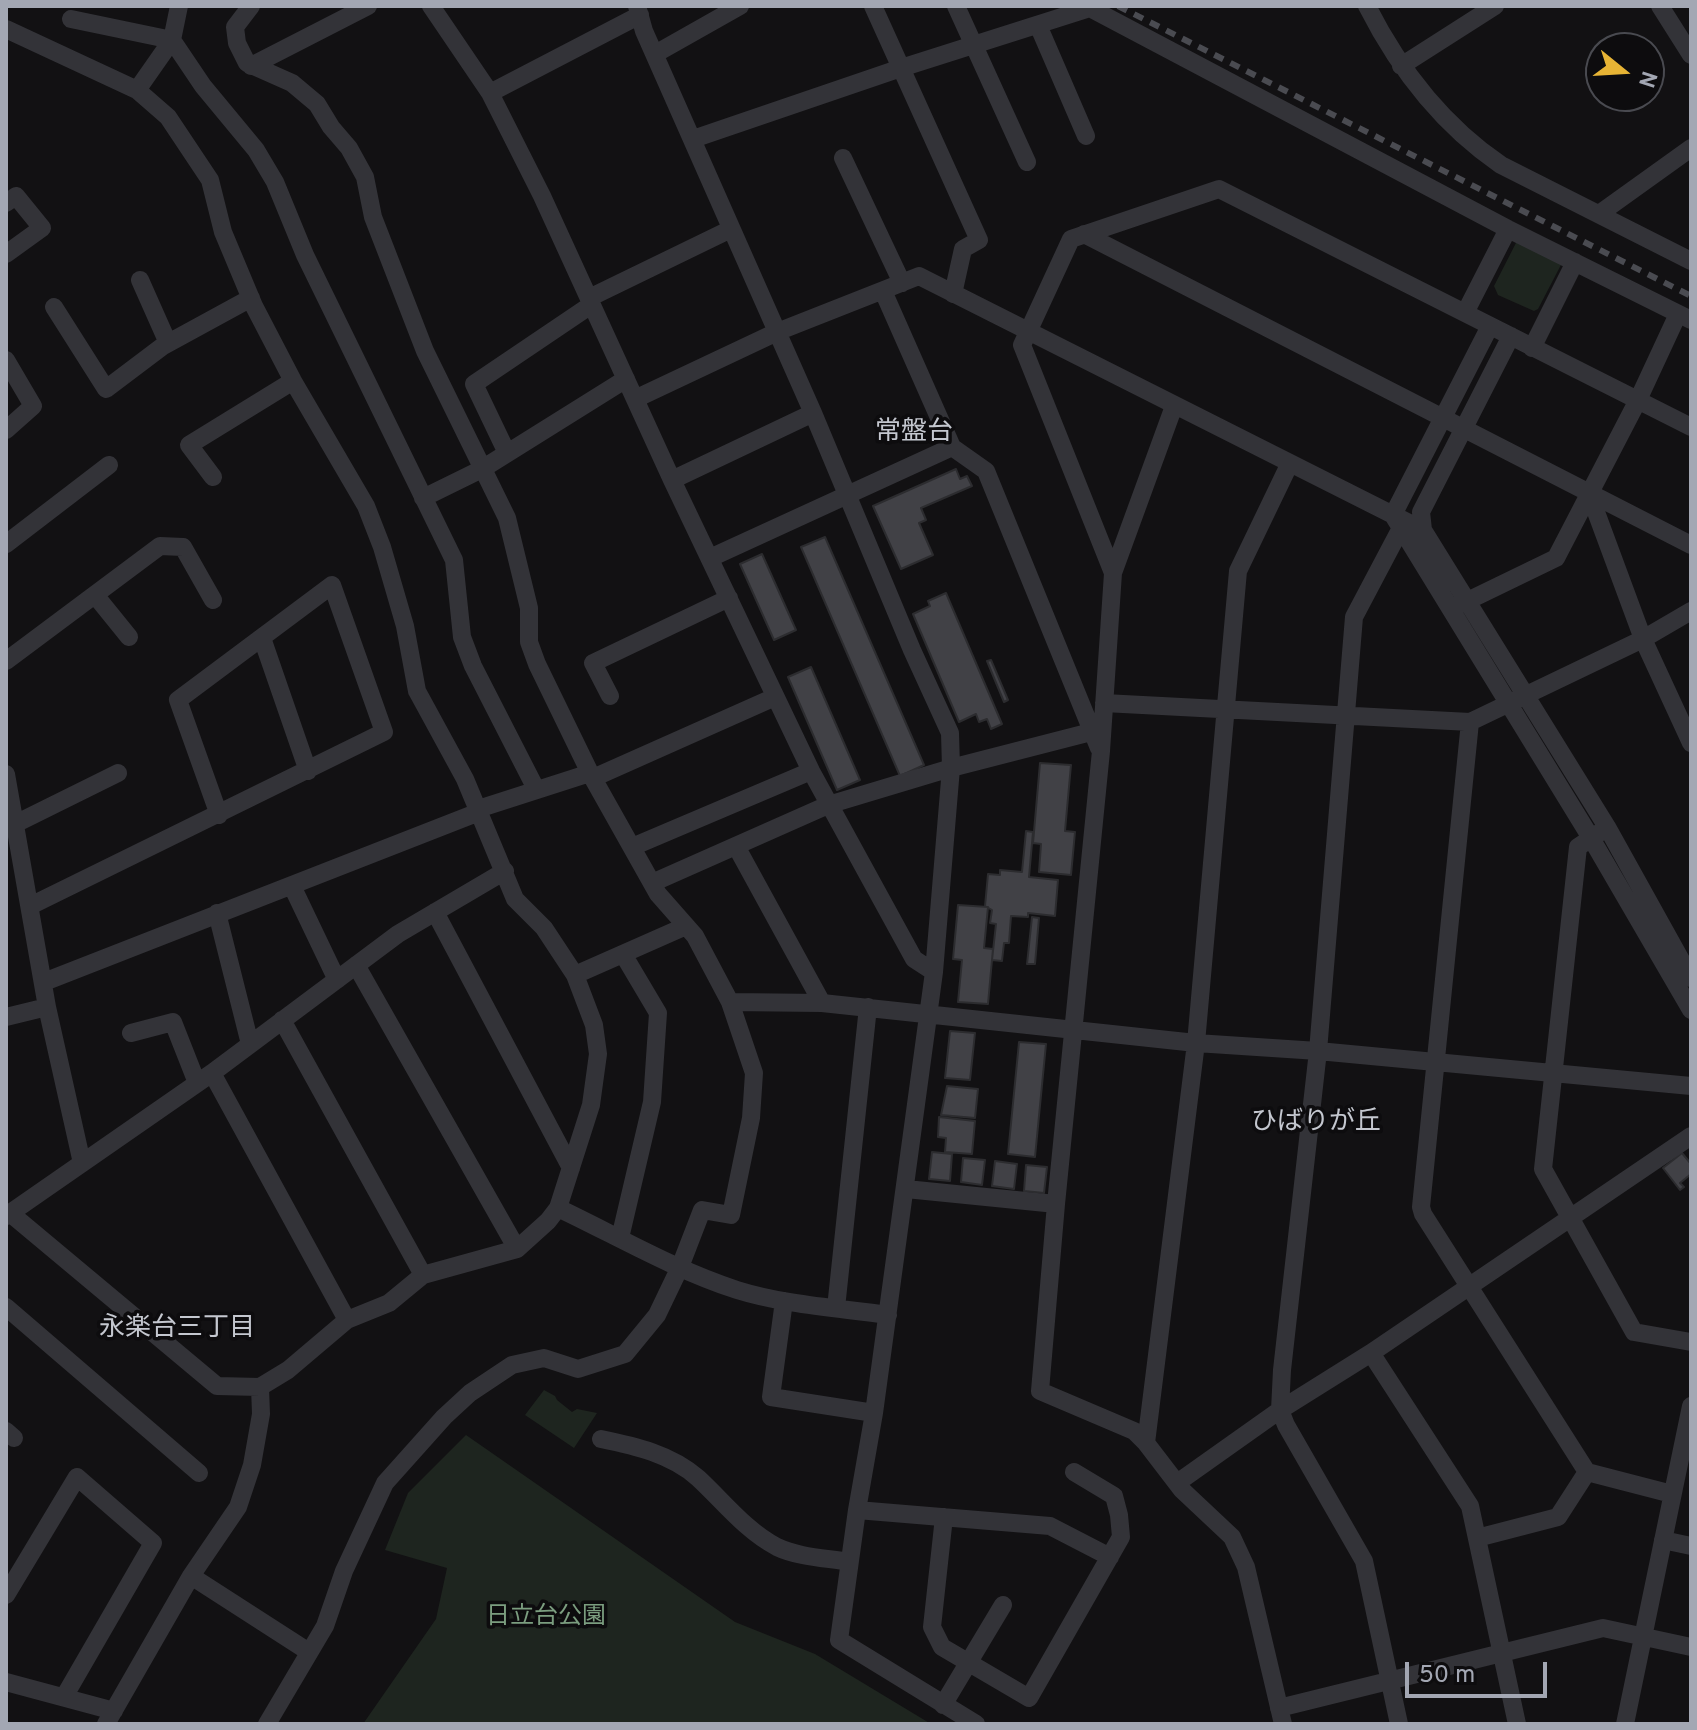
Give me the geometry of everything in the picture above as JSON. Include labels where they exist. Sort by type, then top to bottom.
[{"type":"street","points":[[137,90],[172,40],[179,6]]},
{"type":"street","points":[[251,6],[235,27],[237,43],[247,63],[292,83],[317,104],[349,148],[365,177],[373,217],[425,351],[507,518],[529,608],[529,642],[591,776],[658,894],[695,936],[730,1002],[754,1073],[751,1118],[731,1215],[702,1210],[657,1315],[625,1354],[578,1369],[544,1358],[512,1365],[470,1393],[444,1417],[385,1483],[344,1571],[325,1626],[267,1724]]},
{"type":"street","points":[[251,66],[368,6]]},
{"type":"street","points":[[431,6],[490,93],[828,805],[914,959],[934,972]]},
{"type":"street","points":[[655,54],[740,6]]},
{"type":"street","points":[[873,6],[979,240],[963,249],[953,294]]},
{"type":"street","points":[[956,6],[1027,162]]},
{"type":"street","points":[[1367,6],[1401,66],[1431,103],[1478,149],[1501,165],[1691,261]]},
{"type":"street","points":[[1401,66],[1495,6]]},
{"type":"street","points":[[1660,6],[1691,55]]},
{"type":"street","points":[[693,139],[1090,8],[1508,229],[1685,317],[1556,558],[1458,605]]},
{"type":"street","points":[[490,93],[638,11],[950,733],[951,768],[934,972],[906,1189],[839,1640],[976,1724]]},
{"type":"street","points":[[71,19],[172,40],[203,86],[256,150],[275,182],[305,255],[454,560],[462,637],[473,666],[536,789]]},
{"type":"street","points":[[1038,25],[1086,136]]},
{"type":"street","points":[[6,29],[137,90],[168,117],[210,180],[223,232],[251,298],[293,381],[366,506],[382,547],[405,626],[417,691],[479,810],[505,871],[515,899],[544,928],[575,975],[594,1025],[598,1054],[591,1105],[558,1208],[548,1221],[517,1249],[423,1275],[389,1303],[347,1320],[288,1370],[260,1387],[217,1386],[8,1215],[204,1078],[398,934],[505,871]]},
{"type":"street","points":[[1599,214],[1691,148]]},
{"type":"street","points":[[843,158],[902,283]]},
{"type":"street","points":[[1113,573],[1022,345],[1071,239],[1219,189],[1691,427]]},
{"type":"street","points":[[6,254],[42,228],[16,196],[7,200]]},
{"type":"street","points":[[507,453],[474,384],[590,301],[731,229]]},
{"type":"street","points":[[1465,313],[1508,229]]},
{"type":"street","points":[[1084,234],[1691,545]]},
{"type":"street","points":[[1532,348],[1575,262]]},
{"type":"street","points":[[635,399],[777,332],[919,276],[1290,463],[1397,521],[1423,530]]},
{"type":"street","points":[[140,280],[168,343]]},
{"type":"street","points":[[883,291],[952,447],[986,471],[1101,751]]},
{"type":"street","points":[[54,307],[106,389],[168,343],[251,298]]},
{"type":"street","points":[[1399,1724],[1364,1561],[1280,1410],[1318,1051],[1354,617],[1442,418],[1490,326]]},
{"type":"street","points":[[1458,605],[1423,530],[1421,512],[1511,336]]},
{"type":"street","points":[[6,360],[33,406],[6,430]]},
{"type":"street","points":[[423,498],[482,469],[626,379]]},
{"type":"street","points":[[213,477],[189,445],[293,381]]},
{"type":"street","points":[[1174,406],[1113,573],[1101,751],[1040,1391],[1134,1431],[1177,1483],[1232,1537],[1246,1567],[1281,1716],[1391,1679],[1603,1628],[1691,1647]]},
{"type":"street","points":[[672,480],[813,413]]},
{"type":"street","points":[[710,558],[952,447]]},
{"type":"street","points":[[1146,1443],[1196,1043],[1238,571],[1290,463]]},
{"type":"street","points":[[6,544],[109,465]]},
{"type":"street","points":[[1589,493],[1643,639],[1691,743]]},
{"type":"street","points":[[1397,521],[1458,605],[1691,978]]},
{"type":"street","points":[[6,661],[160,546],[183,547],[213,600]]},
{"type":"street","points":[[30,906],[219,815],[384,732],[332,585],[178,700],[219,815]]},
{"type":"street","points":[[95,595],[129,637]]},
{"type":"street","points":[[610,696],[593,663],[729,598]]},
{"type":"street","points":[[1104,703],[1470,722],[1643,639],[1691,611]]},
{"type":"street","points":[[262,638],[308,771]]},
{"type":"street","points":[[44,982],[479,810],[536,789],[591,776],[775,697]]},
{"type":"street","points":[[1470,722],[1421,1207],[1587,1472],[1672,1494]]},
{"type":"street","points":[[652,883],[828,805],[951,768],[1091,732]]},
{"type":"street","points":[[632,847],[811,771]]},
{"type":"street","points":[[15,824],[118,773]]},
{"type":"street","points":[[6,774],[47,1007],[82,1163]]},
{"type":"street","points":[[1599,833],[1691,1010]]},
{"type":"street","points":[[1599,833],[1578,847],[1544,1175],[1634,1332],[1691,1342]]},
{"type":"street","points":[[736,846],[822,1003]]},
{"type":"street","points":[[292,886],[337,980]]},
{"type":"street","points":[[435,912],[571,1168]]},
{"type":"street","points":[[217,913],[250,1044]]},
{"type":"street","points":[[575,975],[686,926]]},
{"type":"street","points":[[620,1238],[652,1102],[658,1013],[623,954]]},
{"type":"street","points":[[356,965],[517,1249]]},
{"type":"street","points":[[730,1002],[868,1007],[1196,1043],[1318,1051],[1691,1086]]},
{"type":"street","points":[[6,1017],[47,1007]]},
{"type":"street","points":[[836,1308],[868,1007]]},
{"type":"street","points":[[282,1020],[423,1275]]},
{"type":"street","points":[[131,1033],[173,1022],[347,1320]]},
{"type":"street","points":[[1177,1483],[1280,1410],[1371,1353],[1691,1136]]},
{"type":"street","points":[[906,1189],[1056,1204]]},
{"type":"street","points":[[558,1208],[680,1267],[738,1290],[784,1301],[888,1315]]},
{"type":"street","points":[[784,1301],[771,1397],[874,1413]]},
{"type":"street","points":[[6,1307],[199,1473]]},
{"type":"street","points":[[1371,1353],[1470,1506],[1517,1724]]},
{"type":"street","points":[[6,1682],[64,1697],[110,1718],[191,1576],[238,1507],[252,1465],[261,1414],[260,1387]]},
{"type":"street","points":[[1625,1724],[1672,1494],[1688,1437],[1691,1406]]},
{"type":"street","points":[[601,1439],[640,1448],[670,1460],[695,1475],[742,1521],[777,1547],[849,1562]]},
{"type":"street","points":[[944,1517],[932,1627],[942,1647],[1029,1698],[1121,1537],[1114,1496],[1074,1472]]},
{"type":"street","points":[[1477,1538],[1558,1517],[1587,1472]]},
{"type":"street","points":[[6,1595],[77,1477],[153,1543],[64,1697]]},
{"type":"street","points":[[857,1510],[1050,1526],[1110,1557]]},
{"type":"street","points":[[1663,1540],[1691,1546]]},
{"type":"street","points":[[191,1576],[309,1652]]},
{"type":"street","points":[[943,1705],[1003,1605]]},
{"type":"green space","points":[[1518,239],[1563,261],[1538,309],[1534,311],[1498,295],[1494,286]]},
{"type":"green space","points":[[544,1390],[572,1412],[577,1409],[597,1413],[574,1448],[525,1415]]},
{"type":"green space","name":"日立台公園","points":[[466,1435],[735,1622],[815,1654],[931,1724],[363,1724],[436,1619],[447,1568],[385,1550],[408,1493]]},
{"type":"building","points":[[956,469],[960,479],[967,476],[972,486],[921,508],[926,520],[919,523],[933,555],[901,569],[873,506]]},
{"type":"building","points":[[825,537],[924,765],[900,776],[801,547]]},
{"type":"building","points":[[762,554],[796,630],[774,640],[740,564]]},
{"type":"building","points":[[946,593],[1002,724],[991,729],[987,719],[979,722],[976,714],[959,722],[913,614],[930,606],[928,601]]},
{"type":"building","points":[[991,660],[1008,700],[1004,702],[987,661]]},
{"type":"building","points":[[811,667],[860,780],[837,790],[788,677]]},
{"type":"building","points":[[1040,763],[1071,765],[1065,831],[1075,832],[1071,875],[1039,872],[1041,844],[1033,843]]},
{"type":"building","points":[[1026,831],[1033,832],[1029,877],[1058,880],[1055,916],[1028,913],[1028,917],[1011,916],[1009,943],[1004,943],[1002,961],[992,960],[996,924],[990,923],[992,910],[985,906],[988,874],[1000,875],[1000,870],[1022,872]]},
{"type":"building","points":[[958,905],[988,907],[984,948],[993,949],[988,1004],[958,1002],[962,960],[953,959]]},
{"type":"building","points":[[1032,917],[1039,918],[1035,964],[1027,964]]},
{"type":"building","points":[[950,1031],[975,1033],[970,1080],[945,1078]]},
{"type":"building","points":[[1019,1042],[1046,1044],[1035,1157],[1008,1154]]},
{"type":"building","points":[[947,1086],[978,1089],[975,1118],[941,1115]]},
{"type":"building","points":[[939,1117],[975,1121],[972,1154],[945,1152],[946,1138],[938,1137]]},
{"type":"building","points":[[932,1152],[952,1154],[950,1181],[929,1179]]},
{"type":"building","points":[[1682,1153],[1691,1164],[1691,1174],[1680,1183],[1684,1187],[1680,1190],[1663,1168]]},
{"type":"building","points":[[963,1158],[985,1160],[982,1185],[961,1182]]},
{"type":"building","points":[[995,1161],[1017,1164],[1014,1189],[992,1186]]},
{"type":"building","points":[[1026,1165],[1047,1167],[1044,1193],[1024,1191]]},
{"type":"railway","points":[[1118,6],[1691,296]]},
{"type":"district","name":"常盤台","points":[[914,434]]},
{"type":"district","name":"ひばりが丘","points":[[1316,1124]]},
{"type":"district","name":"永楽台三丁目","points":[[177,1330]]}]
